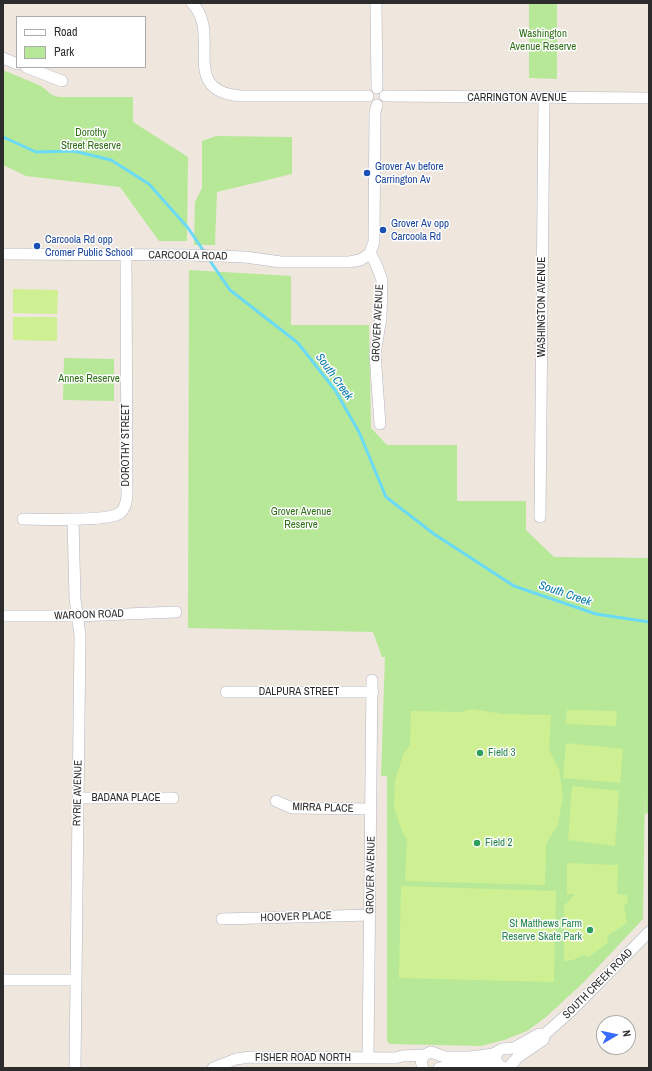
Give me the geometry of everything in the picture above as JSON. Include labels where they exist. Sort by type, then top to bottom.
[{"type":"street","points":[[376,3],[377,88]]},
{"type":"street","points":[[194,6],[202,17],[204,27],[204,68],[208,80],[220,92],[228,95],[242,96],[368,96]]},
{"type":"street","points":[[3,58],[16,64]]},
{"type":"street","points":[[29,68],[62,81]]},
{"type":"street","points":[[370,253],[374,242],[375,112],[377,106],[384,102],[385,96],[384,92],[377,88],[372,89],[368,96],[371,104],[377,106]]},
{"type":"street","name":"CARRINGTON AVENUE","points":[[385,96],[649,98]]},
{"type":"street","name":"WASHINGTON AVENUE","points":[[540,517],[544,98]]},
{"type":"street","name":"CARCOOLA ROAD","points":[[3,254],[190,255],[224,256],[281,262],[349,262],[360,260],[370,253]]},
{"type":"street","name":"GROVER AVENUE","points":[[370,253],[382,280],[381,317],[375,354],[380,424]]},
{"type":"street","name":"DOROTHY STREET","points":[[73,519],[111,516],[119,513],[125,506],[127,496],[126,255]]},
{"type":"street","points":[[23,519],[73,519]]},
{"type":"street","name":"RYRIE AVENUE","points":[[73,519],[75,599],[80,635],[75,1068]]},
{"type":"street","name":"WAROON ROAD","points":[[3,616],[77,616],[176,612]]},
{"type":"street","name":"GROVER AVENUE","points":[[368,1058],[372,680]]},
{"type":"street","name":"DALPURA STREET","points":[[226,692],[373,692]]},
{"type":"street","name":"BADANA PLACE","points":[[78,798],[173,798]]},
{"type":"street","name":"MIRRA PLACE","points":[[276,801],[292,808],[371,810]]},
{"type":"street","name":"HOOVER PLACE","points":[[222,919],[370,915]]},
{"type":"street","name":"SOUTH CREEK ROAD","points":[[506,1065],[542,1040],[545,1034],[649,932]]},
{"type":"street","points":[[3,980],[75,980]]},
{"type":"street","name":"SOUTH CREEK ROAD","points":[[424,1055],[431,1052],[445,1057],[470,1057],[493,1054],[502,1050],[514,1048],[539,1034],[545,1034]]},
{"type":"street","points":[[502,1050],[513,1054],[506,1065],[496,1058],[502,1050]]},
{"type":"street","points":[[423,1068],[421,1061],[424,1055]]},
{"type":"street","name":"FISHER ROAD NORTH","points":[[213,1068],[236,1059],[250,1058],[395,1058],[402,1056],[424,1055]]},
{"type":"street","points":[[438,1055],[441,1061],[439,1068],[460,1063],[506,1065]]},
{"type":"street","name":"FISHER ROAD NORTH","points":[[395,1058],[401,1062],[423,1068]]},
{"type":"green space","name":"Washington Avenue Reserve","points":[[529,3],[557,3],[557,79],[529,78]]},
{"type":"green space","name":"Dorothy Street Reserve","points":[[3,70],[41,86],[52,95],[59,97],[133,97],[133,122],[188,157],[187,241],[159,241],[120,187],[26,176],[3,165]]},
{"type":"green space","points":[[216,136],[292,137],[292,174],[217,192],[215,245],[194,245],[195,202],[202,188],[202,141]]},
{"type":"green space","name":"Grover Avenue Reserve","points":[[189,270],[291,276],[291,325],[369,325],[371,428],[387,445],[457,445],[457,501],[526,501],[526,530],[554,557],[649,558],[649,813],[645,814],[645,781],[643,919],[583,983],[546,1017],[527,1031],[504,1040],[481,1046],[390,1044],[387,1041],[387,776],[381,776],[385,657],[382,657],[373,632],[188,628]]},
{"type":"green space","points":[[13,289],[58,290],[57,314],[13,313]]},
{"type":"green space","points":[[13,317],[57,317],[57,341],[13,340]]},
{"type":"green space","name":"Annes Reserve","points":[[64,358],[114,359],[114,401],[63,400]]},
{"type":"green space","points":[[472,709],[503,714],[551,715],[549,750],[559,769],[563,796],[558,824],[546,844],[545,885],[405,881],[407,839],[403,834],[394,808],[395,780],[404,753],[410,745],[411,711],[461,712]]},
{"type":"green space","points":[[567,710],[617,711],[616,726],[566,724]]},
{"type":"green space","points":[[566,743],[623,749],[620,783],[563,778]]},
{"type":"green space","points":[[572,786],[619,791],[615,846],[568,840]]},
{"type":"green space","name":"St Matthews Farm Reserve Skate Park","points":[[567,863],[618,865],[617,894],[627,895],[628,902],[624,905],[627,923],[607,936],[608,943],[588,957],[583,955],[573,960],[564,961],[564,906],[575,894],[567,894]]},
{"type":"green space","points":[[401,886],[556,891],[554,982],[399,978]]},
{"type":"waterway","name":"South Creek","points":[[3,137],[36,152],[74,151],[111,160],[149,184],[188,228],[205,253]]},
{"type":"waterway","name":"South Creek","points":[[208,258],[230,290],[298,343],[335,390],[359,432],[386,497],[434,534],[514,586],[596,614],[649,622]]},
{"type":"place","name":"Grover Av before Carrington Av","points":[[367,173]]},
{"type":"place","name":"Grover Av opp Carcoola Rd","points":[[383,230]]},
{"type":"place","name":"Carcoola Rd opp Cromer Public School","points":[[37,246]]},
{"type":"place","name":"Field 3","points":[[480,753]]},
{"type":"place","name":"Field 2","points":[[477,843]]},
{"type":"place","name":"St Matthews Farm Reserve Skate Park","points":[[590,930]]}]
